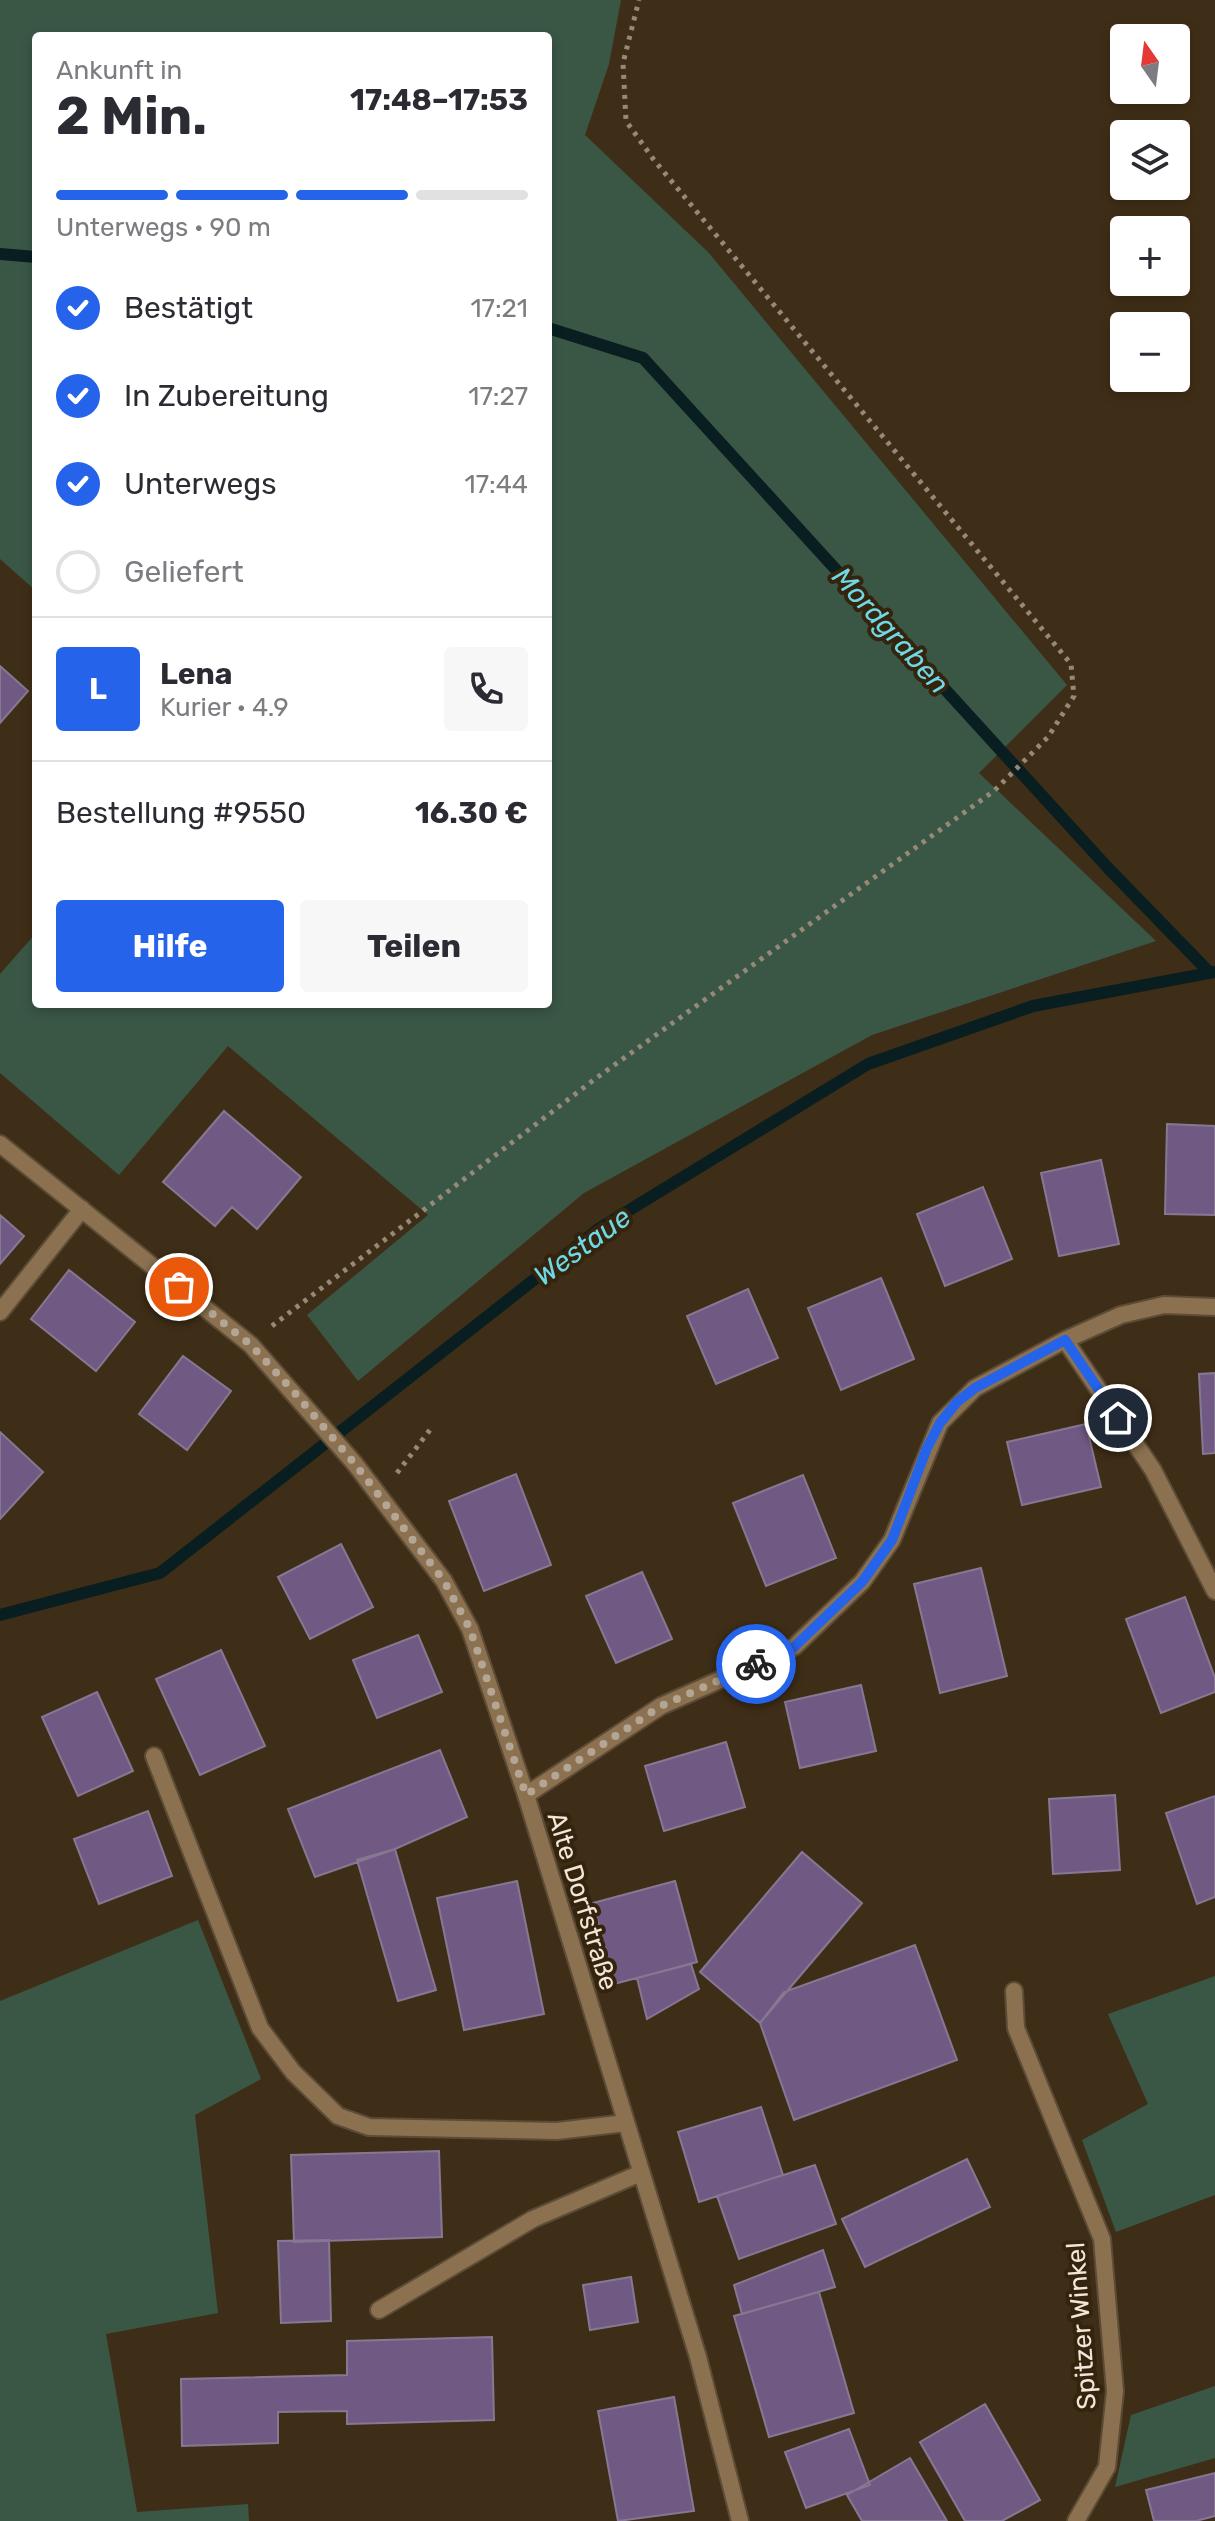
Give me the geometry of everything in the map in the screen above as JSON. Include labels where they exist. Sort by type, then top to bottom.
[{"type":"street","name":"Alte Dorfstraße","points":[[0,1144],[251,1345],[380,1496],[444,1581],[470,1629],[526,1795],[698,2357],[740,2521]]},
{"type":"street","points":[[0,1312],[82,1209]]},
{"type":"street","points":[[526,1795],[661,1706],[794,1647],[862,1582],[892,1540],[927,1448],[940,1423],[957,1402],[975,1388],[1065,1340],[1121,1315],[1164,1305],[1215,1307]]},
{"type":"street","points":[[1065,1340],[1153,1470],[1215,1591]]},
{"type":"street","points":[[154,1756],[260,2028],[293,2072],[338,2116],[369,2127],[557,2131],[626,2123]]},
{"type":"street","name":"Spitzer Winkel","points":[[1014,1991],[1016,2028],[1102,2239],[1115,2391],[1107,2467],[1076,2521]]},
{"type":"street","points":[[379,2310],[533,2219],[641,2173]]},
{"type":"path","points":[[251,1345],[292,1307],[582,1089],[994,791],[1048,737],[1074,696],[1071,664],[654,160],[626,121],[623,63],[639,0]]},
{"type":"path","points":[[380,1496],[433,1426]]},
{"type":"green space","points":[[0,0],[621,0],[609,64],[585,135],[708,252],[1067,685],[979,773],[1156,941],[872,1035],[584,1193],[358,1381],[307,1315],[428,1215],[228,1046],[119,1175],[0,1073],[0,974],[32,938],[32,1008],[552,1008],[552,32],[32,32],[32,587],[0,559]]},
{"type":"green space","points":[[198,1920],[261,2079],[195,2115],[218,2313],[106,2334],[137,2512],[248,2504],[249,2521],[0,2521],[0,2001]]},
{"type":"green space","points":[[1215,1976],[1215,2195],[1116,2232],[1082,2140],[1148,2104],[1108,2014]]},
{"type":"green space","points":[[1215,2386],[1215,2458],[1115,2487],[1131,2415]]},
{"type":"building","points":[[0,666],[28,691],[0,723]]},
{"type":"building","points":[[224,1111],[301,1177],[257,1229],[232,1207],[215,1226],[163,1182]]},
{"type":"building","points":[[1167,1124],[1215,1126],[1215,1215],[1165,1214]]},
{"type":"building","points":[[1101,1160],[1119,1244],[1059,1256],[1041,1173]]},
{"type":"building","points":[[983,1187],[1012,1259],[945,1286],[917,1214]]},
{"type":"building","points":[[0,1215],[24,1236],[0,1264]]},
{"type":"building","points":[[69,1270],[135,1322],[96,1371],[31,1319]]},
{"type":"building","points":[[881,1278],[914,1359],[841,1390],[808,1308]]},
{"type":"building","points":[[748,1289],[778,1358],[716,1384],[687,1316]]},
{"type":"building","points":[[183,1356],[231,1391],[187,1450],[139,1414]]},
{"type":"building","points":[[1215,1373],[1215,1453],[1203,1454],[1199,1374]]},
{"type":"building","points":[[1086,1424],[1101,1487],[1022,1505],[1007,1442]]},
{"type":"building","points":[[0,1432],[43,1472],[0,1519]]},
{"type":"building","points":[[516,1474],[551,1565],[484,1591],[449,1501]]},
{"type":"building","points":[[803,1475],[836,1558],[766,1586],[733,1503]]},
{"type":"building","points":[[341,1544],[373,1607],[310,1639],[278,1577]]},
{"type":"building","points":[[981,1568],[1007,1676],[940,1693],[914,1584]]},
{"type":"building","points":[[642,1572],[672,1639],[616,1663],[586,1596]]},
{"type":"building","points":[[1185,1597],[1215,1678],[1215,1692],[1161,1713],[1126,1619]]},
{"type":"building","points":[[418,1635],[442,1692],[377,1718],[353,1660]]},
{"type":"building","points":[[221,1650],[265,1746],[200,1775],[156,1679]]},
{"type":"building","points":[[861,1685],[876,1751],[800,1768],[785,1702]]},
{"type":"building","points":[[97,1692],[133,1771],[78,1796],[42,1717]]},
{"type":"building","points":[[726,1742],[745,1807],[664,1831],[645,1766]]},
{"type":"building","points":[[440,1750],[467,1817],[395,1849],[315,1877],[288,1809]]},
{"type":"building","points":[[1115,1795],[1120,1870],[1053,1874],[1049,1799]]},
{"type":"building","points":[[1215,1796],[1215,1897],[1197,1904],[1166,1813]]},
{"type":"building","points":[[148,1811],[172,1876],[99,1904],[74,1839]]},
{"type":"building","points":[[395,1849],[436,1990],[398,2001],[357,1860]]},
{"type":"building","points":[[802,1852],[862,1903],[760,2023],[700,1972]]},
{"type":"building","points":[[517,1881],[544,2014],[464,2030],[437,1898]]},
{"type":"building","points":[[675,1881],[697,1962],[614,1984],[593,1903]]},
{"type":"building","points":[[915,1945],[957,2060],[794,2120],[760,2023],[784,1992]]},
{"type":"building","points":[[691,1964],[699,1989],[647,2019],[637,1978]]},
{"type":"building","points":[[761,2107],[783,2175],[699,2202],[678,2132]]},
{"type":"building","points":[[439,2151],[442,2237],[294,2242],[291,2155]]},
{"type":"building","points":[[967,2159],[990,2207],[865,2267],[842,2219]]},
{"type":"building","points":[[815,2165],[836,2224],[739,2259],[717,2196]]},
{"type":"building","points":[[329,2240],[331,2321],[281,2323],[278,2241]]},
{"type":"building","points":[[823,2250],[835,2287],[742,2314],[734,2285]]},
{"type":"building","points":[[631,2277],[638,2322],[590,2330],[583,2285]]},
{"type":"building","points":[[819,2292],[854,2413],[769,2437],[734,2316]]},
{"type":"building","points":[[492,2337],[494,2420],[347,2424],[347,2411],[278,2412],[278,2443],[182,2446],[181,2379],[347,2375],[347,2341]]},
{"type":"building","points":[[674,2397],[694,2511],[618,2521],[598,2411]]},
{"type":"building","points":[[985,2404],[1040,2500],[1002,2521],[965,2521],[920,2442]]},
{"type":"building","points":[[849,2429],[870,2485],[806,2508],[785,2452]]},
{"type":"building","points":[[910,2458],[947,2521],[862,2521],[847,2495]]},
{"type":"building","points":[[1215,2473],[1215,2516],[1196,2521],[1154,2521],[1146,2490]]},
{"type":"waterway","name":"Mordgraben","points":[[0,254],[32,257]]},
{"type":"waterway","name":"Mordgraben","points":[[552,329],[643,358],[1108,868],[1209,972]]},
{"type":"waterway","name":"Westaue","points":[[0,1615],[160,1573],[600,1228],[868,1064],[1033,1006],[1215,972]]},
{"type":"way so far","points":[[179,1287],[251,1345],[295,1393],[355,1464],[444,1581],[470,1629],[526,1795],[661,1706],[756,1664]]},
{"type":"route","points":[[756,1664],[794,1647],[862,1582],[892,1540],[927,1448],[940,1423],[957,1402],[975,1388],[1065,1340],[1118,1418]]}]
